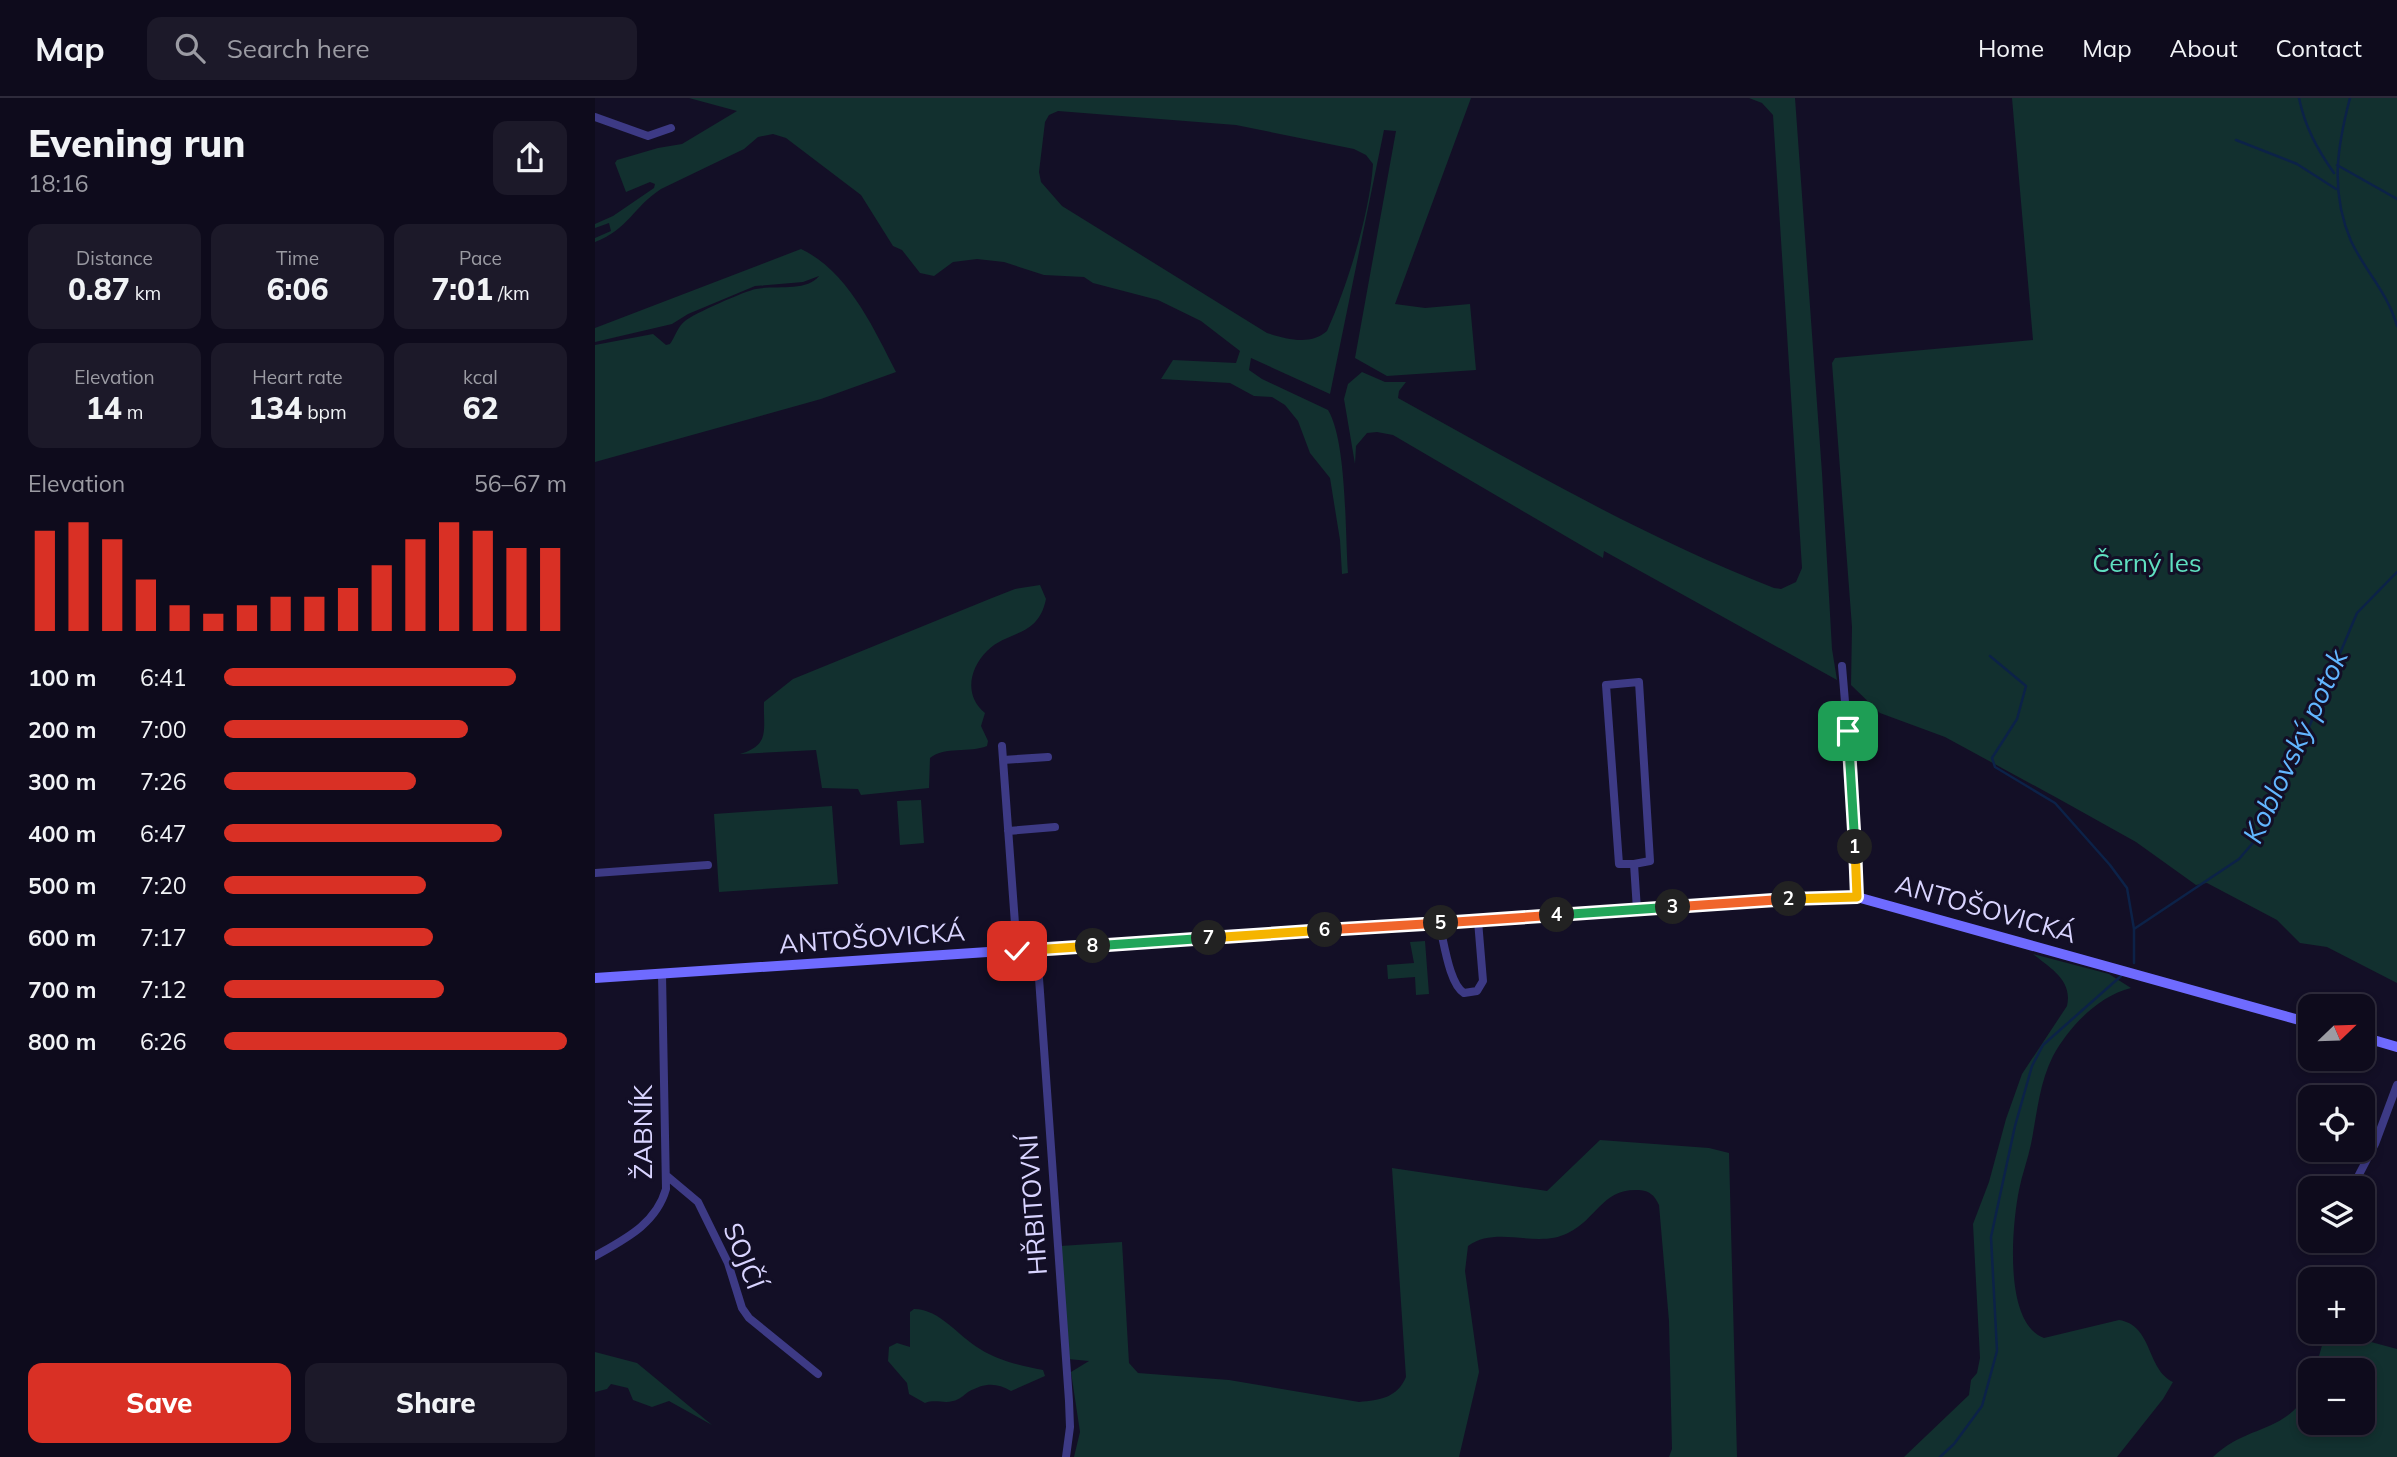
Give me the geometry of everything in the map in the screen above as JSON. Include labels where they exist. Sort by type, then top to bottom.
[{"type":"street","points":[[595,117],[648,136],[671,128]]},
{"type":"street","points":[[1842,666],[1853,797],[1857,897]]},
{"type":"street","points":[[1639,682],[1650,862],[1633,864],[1619,864],[1606,685],[1639,682]]},
{"type":"street","points":[[1002,746],[1017,951]]},
{"type":"street","points":[[1003,760],[1048,757]]},
{"type":"street","points":[[1009,831],[1055,827]]},
{"type":"street","points":[[1633,864],[1637,910]]},
{"type":"street","points":[[595,873],[708,865]]},
{"type":"street","name":"ANTOŠOVICKÁ","points":[[595,978],[1857,897],[2298,1020]]},
{"type":"street","points":[[1440,923],[1454,981],[1464,993],[1477,991],[1483,981],[1478,921]]},
{"type":"street","name":"HŘBITOVNÍ","points":[[1037,950],[1069,1401],[1070,1427],[1066,1457]]},
{"type":"street","name":"ŽABNÍK","points":[[595,1256],[653,1217],[661,1204],[667,1176],[662,974]]},
{"type":"street","points":[[2375,1041],[2397,1047]]},
{"type":"street","points":[[2358,1176],[2375,1144],[2397,1085]]},
{"type":"street","name":"SOJČÍ","points":[[667,1176],[698,1202],[728,1264],[742,1308],[749,1318],[818,1374]]},
{"type":"green space","points":[[689,98],[1471,98],[1395,304],[1425,308],[1470,304],[1476,370],[1387,376],[1355,358],[1396,131],[1384,130],[1330,394],[1251,358],[1249,370],[1262,379],[1328,410],[1339,443],[1342,465],[1348,573],[1342,574],[1340,540],[1330,478],[1310,453],[1298,421],[1285,405],[1272,397],[1254,396],[1230,383],[1161,379],[1173,360],[1236,363],[1240,351],[1201,321],[1158,300],[1093,283],[1084,277],[1044,275],[1004,262],[977,259],[953,262],[934,276],[920,273],[902,250],[893,246],[861,195],[786,138],[773,134],[758,137],[744,149],[661,189],[616,231],[595,242],[595,238],[611,231],[609,223],[595,228],[595,224],[613,216],[654,188],[655,184],[650,182],[626,192],[615,163],[617,160],[682,144],[737,111]],"holes":[[[1058,111],[1236,125],[1354,149],[1366,155],[1373,164],[1367,205],[1356,249],[1327,331],[1320,336],[1306,340],[1267,333],[1062,206],[1041,182],[1039,172],[1045,122],[1049,115]]]},
{"type":"green space","points":[[1749,98],[1795,98],[1832,649],[1837,680],[1604,551],[1603,558],[1393,435],[1367,433],[1356,446],[1355,464],[1344,399],[1348,384],[1362,372],[1385,382],[1406,382],[1399,391],[1398,398],[1583,499],[1677,546],[1774,588],[1781,589],[1796,582],[1802,568],[1773,115],[1762,103]]},
{"type":"green space","name":"Černý les","points":[[2012,98],[2397,98],[2397,983],[2327,947],[2300,943],[2277,920],[2207,883],[2196,885],[2136,842],[2059,799],[1945,737],[1880,713],[1851,685],[1852,627],[1832,363],[1835,358],[2033,340]]},
{"type":"green space","points":[[801,249],[833,271],[846,286],[869,320],[896,372],[821,399],[595,462],[595,345],[653,334],[666,345],[670,344],[685,321],[719,303],[756,289],[807,284],[819,276],[803,282],[755,286],[688,314],[672,324],[595,342],[595,328]]},
{"type":"green space","points":[[1040,585],[1046,599],[1036,621],[1021,632],[995,644],[981,658],[973,674],[971,682],[974,699],[985,713],[981,726],[988,741],[987,746],[943,752],[930,758],[929,788],[861,795],[858,789],[822,788],[816,750],[740,754],[757,746],[761,741],[764,702],[793,679],[1015,589]]},
{"type":"green space","points":[[921,800],[924,843],[900,845],[897,801]]},
{"type":"green space","points":[[832,806],[838,884],[719,892],[714,814]]},
{"type":"green space","points":[[1425,941],[1429,994],[1416,995],[1415,977],[1388,979],[1387,965],[1414,963],[1410,942]]},
{"type":"green space","points":[[2033,954],[2109,974],[2131,988],[2096,1005],[2076,1024],[2053,1056],[2045,1077],[2019,1190],[2014,1226],[2013,1272],[2022,1313],[2031,1329],[2044,1338],[2119,1320],[2130,1324],[2144,1338],[2158,1368],[2173,1382],[2163,1399],[2117,1457],[1904,1457],[1969,1395],[1971,1380],[1977,1373],[1980,1358],[1973,1224],[1989,1182],[2006,1119],[2022,1074],[2067,1006],[2067,989],[2063,982]]},
{"type":"green space","points":[[1600,1140],[1709,1148],[1729,1153],[1737,1457],[1669,1457],[1672,1449],[1669,1321],[1659,1205],[1651,1194],[1639,1190],[1616,1194],[1578,1227],[1556,1237],[1492,1237],[1468,1246],[1465,1271],[1479,1372],[1459,1457],[1074,1457],[1080,1432],[1071,1372],[1089,1361],[1068,1359],[1060,1246],[1122,1242],[1129,1363],[1138,1373],[1229,1380],[1359,1402],[1374,1400],[1393,1394],[1406,1377],[1392,1168],[1547,1191]]},
{"type":"green space","points":[[914,1309],[941,1318],[987,1353],[1011,1363],[1043,1370],[1045,1376],[1011,1391],[1000,1386],[985,1385],[955,1400],[925,1403],[909,1394],[907,1383],[888,1361],[889,1347],[897,1343],[910,1347],[910,1312]]},
{"type":"green space","points":[[2375,1343],[2397,1349],[2397,1457],[2213,1457],[2240,1438],[2280,1421],[2298,1405],[2298,1435],[2375,1435],[2375,1358],[2318,1358],[2322,1344]]},
{"type":"green space","points":[[595,1352],[637,1363],[712,1425],[669,1401],[652,1407],[633,1400],[628,1388],[611,1384],[607,1389],[595,1392]]},
{"type":"waterway","points":[[2299,98],[2312,137],[2334,173]]},
{"type":"waterway","name":"Koblovský potok","points":[[2350,98],[2339,152],[2340,205],[2351,241],[2388,303],[2397,326]]},
{"type":"waterway","points":[[2236,140],[2297,164],[2336,189]]},
{"type":"waterway","points":[[2337,165],[2397,199]]},
{"type":"waterway","name":"Koblovský potok","points":[[2134,963],[2134,929],[2239,859],[2258,837],[2293,765],[2357,613],[2397,572]]},
{"type":"waterway","points":[[1990,656],[2026,686],[2017,719],[1992,758],[1995,767],[2055,803],[2110,865],[2127,888],[2134,929]]},
{"type":"waterway","name":"Koblovský potok","points":[[1940,1457],[1954,1444],[1982,1406],[1997,1351],[1991,1237],[2015,1126],[2032,1066],[2043,1045],[2121,976]]},
{"type":"route","points":[[1017,951],[1724,903],[1857,897],[1848,731]]}]
